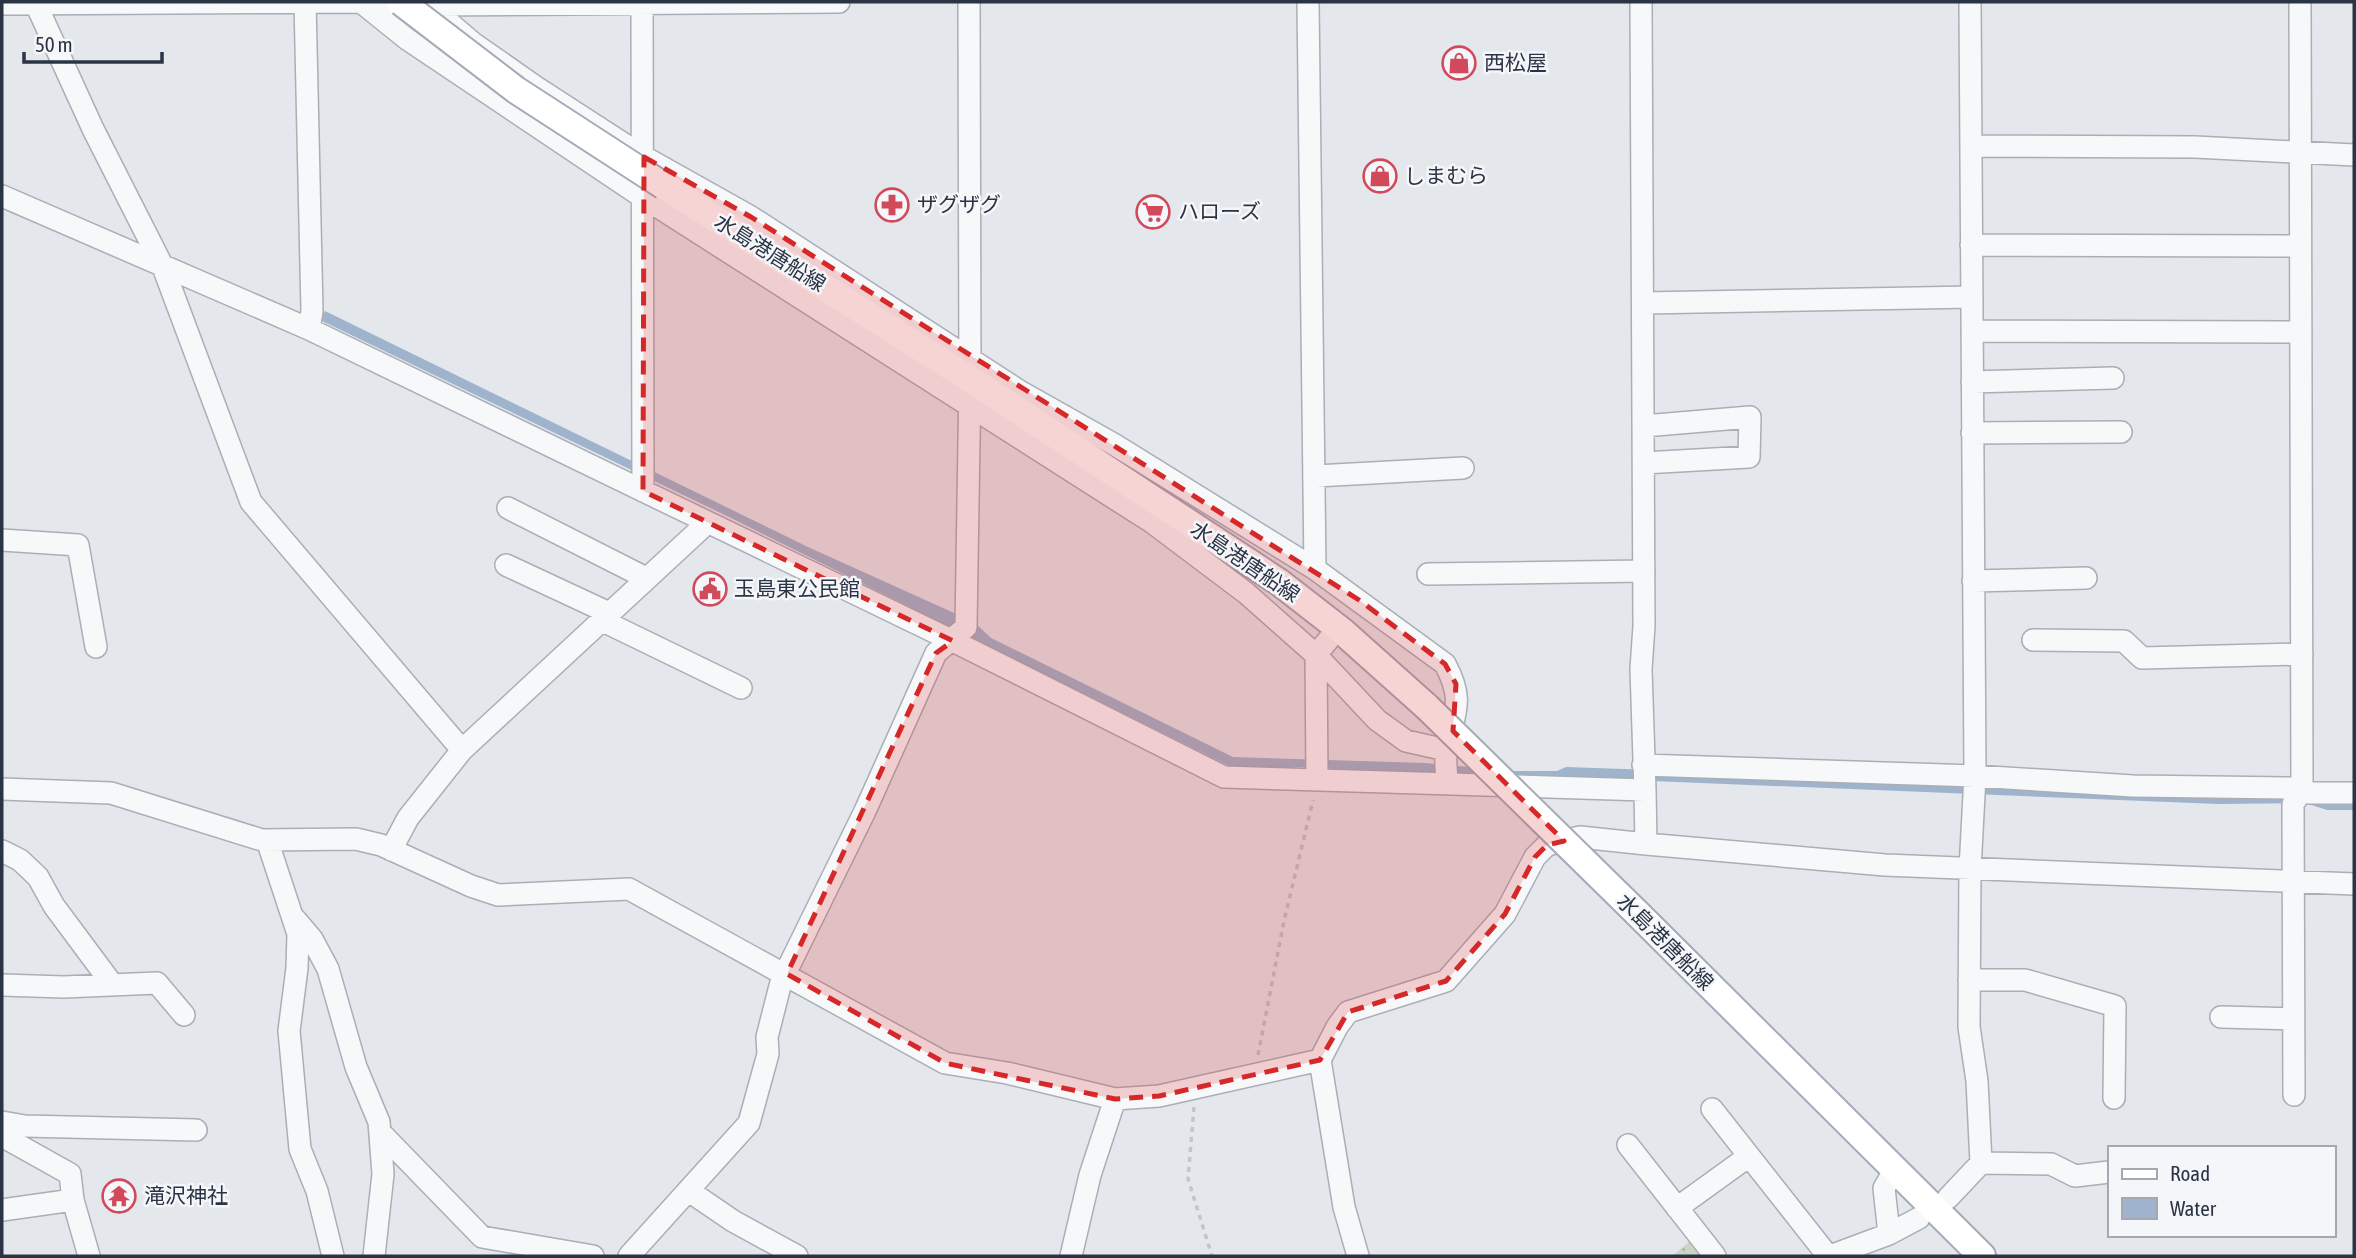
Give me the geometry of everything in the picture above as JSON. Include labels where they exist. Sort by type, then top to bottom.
[{"type":"main road","name":"水島港唐船線","points":[[401,2],[654,192],[970,368],[1279,582],[1342,631],[1427,707],[1982,1256]]},
{"type":"street","points":[[305,2],[312,311],[309,330]]},
{"type":"street","points":[[361,2],[407,39],[654,192],[969,406],[999,422],[1153,523],[1323,647],[1387,727],[1406,741],[1446,750]]},
{"type":"street","points":[[2,4],[839,2]]},
{"type":"street","points":[[629,1256],[749,1123],[768,1054],[767,1037],[780,982],[787,974],[936,653],[966,627],[970,368],[970,2]]},
{"type":"street","points":[[1308,2],[1316,475],[1315,569]]},
{"type":"street","points":[[1641,2],[1644,303],[1644,571],[1641,669],[1646,844]]},
{"type":"street","points":[[1948,1198],[1981,1163],[1977,1081],[1969,1027],[1970,869],[1975,776],[1970,2]]},
{"type":"street","points":[[2294,1095],[2293,804],[2302,790],[2300,2]]},
{"type":"street","points":[[35,3],[93,130],[163,267],[251,502],[462,750]]},
{"type":"street","points":[[642,3],[644,157],[654,192],[643,491]]},
{"type":"street","points":[[427,4],[473,43],[644,157],[751,217],[970,368],[1021,392],[1115,445],[1315,569],[1354,607],[1445,664],[1456,684],[1456,720],[1446,750],[1447,782]]},
{"type":"street","points":[[1971,146],[2195,147],[2354,155]]},
{"type":"street","points":[[2,195],[309,330],[953,641],[1224,777],[1645,790]]},
{"type":"street","points":[[1971,244],[2300,246]]},
{"type":"street","points":[[1644,303],[1972,297]]},
{"type":"street","points":[[1972,331],[2301,332]]},
{"type":"street","points":[[1972,382],[2113,378]]},
{"type":"street","points":[[1644,426],[1750,417],[1749,457],[1644,463]]},
{"type":"street","points":[[1972,433],[2120,432]]},
{"type":"street","points":[[1316,475],[1463,468]]},
{"type":"street","points":[[508,508],[646,578]]},
{"type":"street","points":[[391,850],[408,818],[462,750],[707,523]]},
{"type":"street","points":[[2,540],[78,545],[96,647]]},
{"type":"street","points":[[506,565],[741,688]]},
{"type":"street","points":[[1428,574],[1644,571]]},
{"type":"street","points":[[1973,581],[2086,578]]},
{"type":"street","points":[[2033,640],[2124,641],[2142,657],[2302,654]]},
{"type":"street","points":[[1317,780],[1323,647]]},
{"type":"street","points":[[1643,765],[2354,793]]},
{"type":"street","points":[[2,789],[111,793],[217,828],[267,840],[356,839],[391,850],[498,895],[629,889],[945,1063],[1007,1073],[1115,1099],[1159,1096],[1320,1060]]},
{"type":"street","points":[[1359,1256],[1344,1207],[1320,1060],[1348,1012],[1446,981],[1505,915],[1535,857],[1546,845],[1580,837],[1783,858],[1970,869],[2354,884]]},
{"type":"street","points":[[267,840],[298,934],[297,968],[289,1031],[300,1149],[317,1191],[334,1256]]},
{"type":"street","points":[[2,851],[20,860],[38,877],[54,906],[111,984]]},
{"type":"street","points":[[288,908],[312,939],[328,969],[356,1067],[379,1122],[383,1174],[374,1256]]},
{"type":"street","points":[[1969,981],[2025,980],[2115,1006],[2114,1098]]},
{"type":"street","points":[[2,985],[64,987],[157,983],[184,1015]]},
{"type":"street","points":[[2221,1017],[2293,1019]]},
{"type":"street","points":[[1071,1256],[1090,1175],[1115,1099]]},
{"type":"street","points":[[1712,1109],[1829,1256],[1889,1234],[1919,1218]]},
{"type":"street","points":[[2,1122],[25,1126],[196,1130]]},
{"type":"street","points":[[381,1133],[482,1237],[593,1256]]},
{"type":"street","points":[[2,1136],[70,1174],[73,1200],[89,1256]]},
{"type":"street","points":[[1628,1145],[1716,1256]]},
{"type":"street","points":[[1677,1208],[1749,1156]]},
{"type":"street","points":[[1981,1163],[2051,1164],[2075,1176],[2108,1172]]},
{"type":"street","points":[[1889,1234],[1884,1188],[1894,1171]]},
{"type":"street","points":[[689,1191],[733,1221],[797,1256]]},
{"type":"street","points":[[2,1209],[73,1200]]},
{"type":"path","points":[[1254,1075],[1284,921],[1317,780]]},
{"type":"path","points":[[1195,1088],[1188,1179],[1212,1256]]},
{"type":"highlighted area","points":[[644,157],[751,217],[1359,600],[1445,664],[1456,684],[1453,731],[1564,841],[1547,845],[1535,857],[1505,914],[1446,981],[1348,1012],[1320,1060],[1159,1096],[1115,1099],[945,1063],[787,974],[936,653],[953,641],[643,491]]},
{"type":"green space","points":[[1690,1241],[1702,1256],[1672,1256]]},
{"type":"water","points":[[325,311],[808,547],[974,622],[991,638],[1233,757],[1425,763],[1514,771],[1557,771],[1566,767],[2354,800],[2354,810],[2327,810],[2305,803],[2218,804],[1652,781],[1636,777],[1630,781],[1324,771],[1309,767],[1233,768],[731,518],[320,320]]},
{"type":"place","name":"西松屋","points":[[1459,63]]},
{"type":"place","name":"しまむら","points":[[1380,176]]},
{"type":"place","name":"ザグザグ","points":[[892,205]]},
{"type":"place","name":"ハローズ","points":[[1153,212]]},
{"type":"place","name":"玉島東公民館","points":[[710,589]]},
{"type":"place","name":"滝沢神社","points":[[119,1196]]}]
